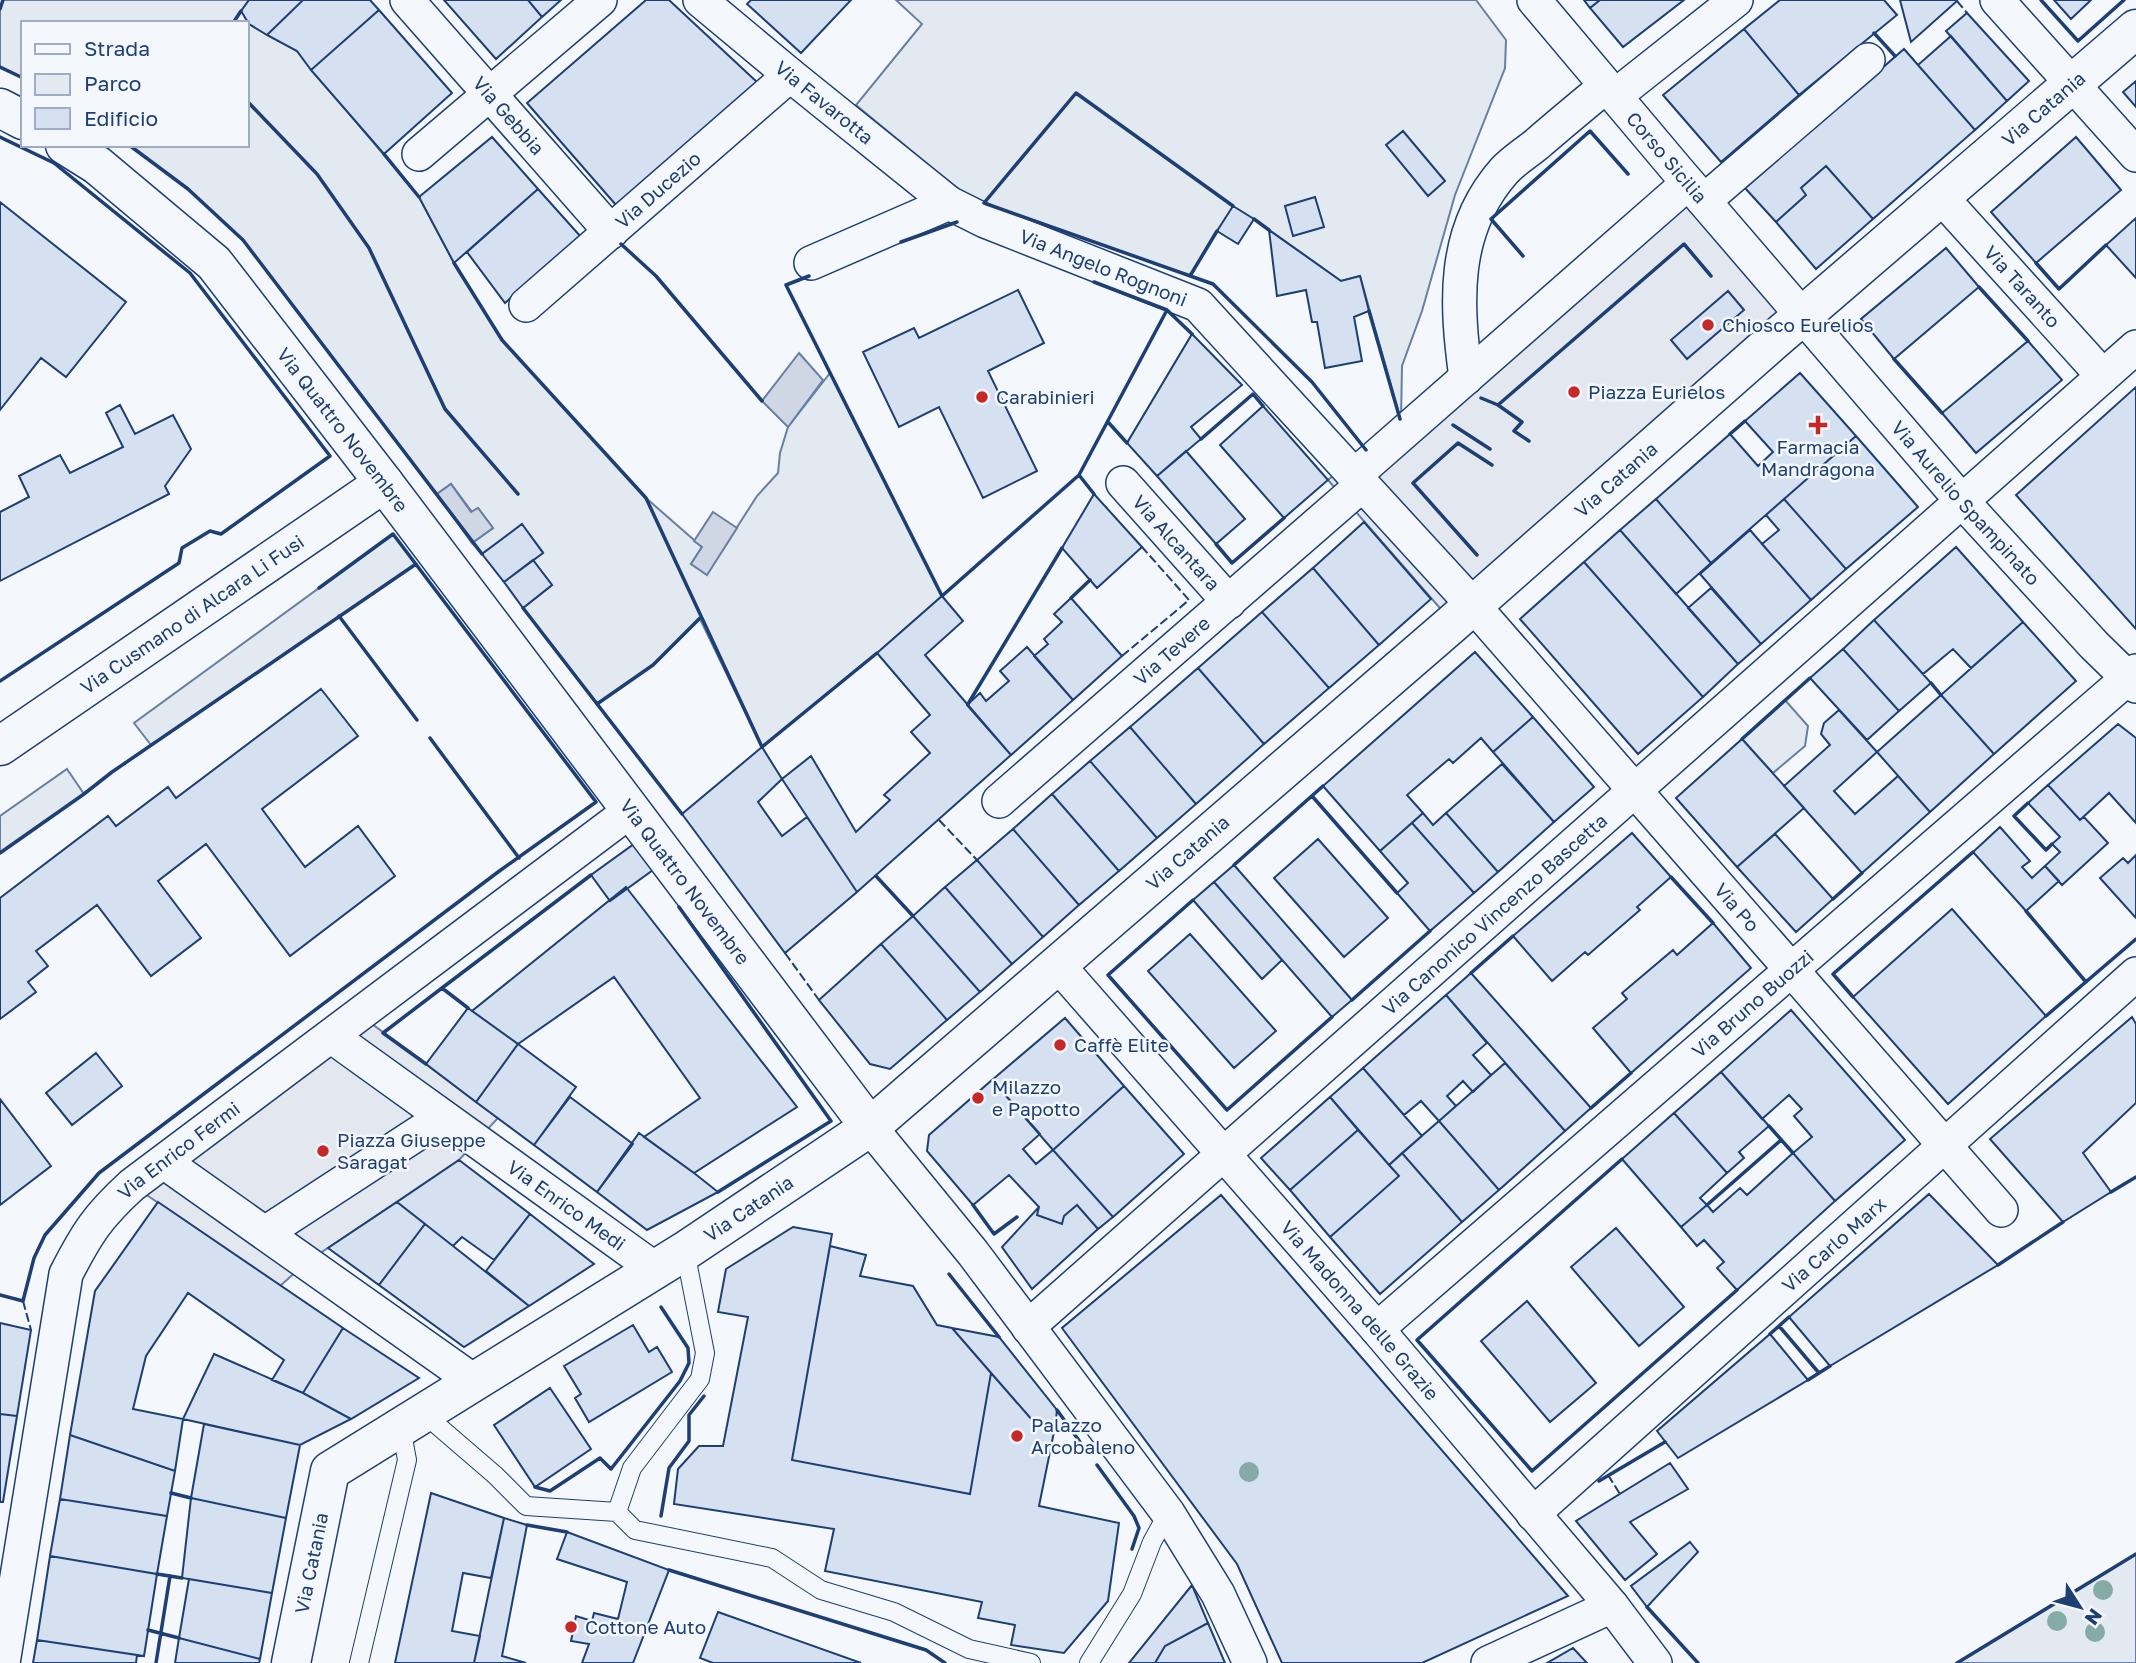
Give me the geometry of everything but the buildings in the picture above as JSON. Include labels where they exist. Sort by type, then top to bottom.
[{"type":"street","name":"Via Gebbia","points":[[407,0],[611,232]]},
{"type":"street","points":[[419,154],[600,0]]},
{"type":"street","name":"Via Favarotta","points":[[700,0],[949,203]]},
{"type":"street","name":"Corso Sicilia","points":[[1534,0],[1804,315]]},
{"type":"street","points":[[1466,378],[1459,314],[1460,271],[1468,233],[1485,195],[1506,169],[1736,0]]},
{"type":"street","points":[[1997,0],[2136,155]]},
{"type":"street","name":"Via Catania","points":[[291,1663],[330,1471],[670,1260],[870,1127],[2136,29]]},
{"type":"street","name":"Via Tevere","points":[[999,801],[1228,602],[1351,482],[1466,378],[1696,192],[1868,60]]},
{"type":"street","name":"Via Ducezio","points":[[526,305],[790,75]]},
{"type":"street","points":[[0,108],[21,119]]},
{"type":"street","name":"Via Quattro Novembre","points":[[68,147],[97,165],[214,263],[384,483],[870,1127],[973,1253],[1167,1513],[1217,1594],[1250,1663]]},
{"type":"street","name":"Via Taranto","points":[[1941,197],[2104,376]]},
{"type":"street","points":[[811,263],[949,203]]},
{"type":"street","name":"Via Angelo Rognoni","points":[[949,203],[985,221],[1198,305],[1351,482],[1473,605]]},
{"type":"street","name":"Via Aurelio Spampinato","points":[[1804,315],[1961,500],[2133,678]]},
{"type":"street","name":"Via Canonico Vincenzo Bascetta","points":[[1028,1326],[2136,347]]},
{"type":"street","name":"Via Cusmano di Alcara Li Fusi","points":[[0,747],[384,483]]},
{"type":"street","name":"Via Alcantara","points":[[1123,483],[1228,602]]},
{"type":"street","name":"Via Po","points":[[1473,605],[2001,1210]]},
{"type":"street","name":"Via Bruno Buozzi","points":[[1377,1329],[2133,678]]},
{"type":"street","name":"Via Enrico Fermi","points":[[3,1663],[7,1597],[65,1274],[87,1233],[106,1209],[132,1185],[631,811]]},
{"type":"street","name":"Via Madonna delle Grazie","points":[[1057,964],[1377,1329],[1612,1606],[1655,1663]]},
{"type":"street","name":"Via Carlo Marx","points":[[1533,1514],[2136,974]]},
{"type":"street","name":"Via Enrico Medi","points":[[331,1036],[477,1141],[670,1260]]},
{"type":"street","points":[[265,1233],[443,1116]]},
{"type":"street","points":[[164,1162],[475,1382]]},
{"type":"street","points":[[1488,1663],[1612,1606]]},
{"type":"lane","points":[[617,1511],[632,1468],[700,1378],[705,1353],[670,1260]]},
{"type":"lane","points":[[359,1663],[407,1460],[412,1420],[495,1475],[526,1506],[617,1511],[635,1530],[772,1558],[821,1590],[894,1612],[969,1649],[1031,1663]]},
{"type":"lane","points":[[1089,1663],[1132,1594],[1152,1542],[1167,1513]]},
{"type":"green space","points":[[3,0],[249,0],[234,21],[21,21],[21,77],[0,67],[0,9]]},
{"type":"green space","points":[[896,0],[1476,0],[1506,40],[1505,68],[1455,195],[1422,311],[1402,366],[1401,421],[1360,276],[1341,281],[1254,219],[1217,231],[1190,276],[984,203],[960,191],[856,105],[922,24]]},
{"type":"green space","points":[[248,24],[297,51],[419,197],[454,263],[502,340],[646,498],[702,547],[691,564],[707,574],[757,496],[778,473],[780,453],[788,427],[830,373],[942,596],[762,747],[700,619],[653,665],[597,704],[523,608],[552,585],[533,560],[543,552],[522,525],[482,554],[472,543],[493,528],[478,508],[472,512],[451,484],[437,494],[243,240],[188,189],[132,147],[248,147]]},
{"type":"green space","points":[[393,534],[416,564],[151,745],[134,723]]},
{"type":"green space","points":[[1785,700],[1808,726],[1805,746],[1773,773],[1742,739]]},
{"type":"green space","points":[[67,769],[84,794],[0,853],[0,816]]},
{"type":"green space","points":[[2136,1554],[2136,1663],[1957,1663]]},
{"type":"shaded area","name":"Piazza Eurielos","points":[[1678,171],[1804,315],[1453,623],[1328,480]]},
{"type":"shaded area","points":[[799,353],[823,380],[788,427],[762,401]]},
{"type":"shaded area","points":[[451,484],[471,512],[478,508],[493,528],[472,543],[437,494]]},
{"type":"shaded area","points":[[713,512],[737,528],[707,575],[691,564],[702,547],[694,541]]},
{"type":"shaded area","name":"Piazza Giuseppe Saragat","points":[[360,1015],[498,1118],[459,1160],[307,1262],[280,1286],[132,1185]]},
{"type":"fence","points":[[1957,1],[1967,13]]},
{"type":"fence","points":[[1122,656],[1189,600],[1142,547]]},
{"type":"fence","points":[[939,820],[977,860]]},
{"type":"fence","points":[[785,953],[819,1000]]},
{"type":"fence","points":[[23,1301],[31,1330]]},
{"type":"fence","points":[[1608,1475],[1620,1494]]},
{"type":"wall","points":[[0,9],[3,0]]},
{"type":"wall","points":[[2041,0],[2078,41],[2124,0]]},
{"type":"wall","points":[[234,21],[241,11]]},
{"type":"wall","points":[[1874,33],[1895,56]]},
{"type":"wall","points":[[0,67],[21,77]]},
{"type":"wall","points":[[1233,206],[1076,93],[984,203],[1213,284],[1312,382],[1366,450]]},
{"type":"wall","points":[[248,102],[317,174],[369,248],[445,409],[518,494]]},
{"type":"wall","points":[[1523,256],[1491,219],[1590,131],[1628,174]]},
{"type":"wall","points":[[0,137],[54,163],[190,273],[330,456],[221,534],[210,531],[182,548],[179,563],[0,681]]},
{"type":"wall","points":[[132,147],[188,189],[243,240],[482,554]]},
{"type":"wall","points":[[384,154],[419,197]]},
{"type":"wall","points":[[1254,219],[1269,230]]},
{"type":"wall","points":[[901,242],[957,222]]},
{"type":"wall","points":[[1190,276],[1217,231]]},
{"type":"wall","points":[[621,244],[656,276],[762,401]]},
{"type":"wall","points":[[1498,405],[1684,244],[1711,276]]},
{"type":"wall","points":[[2036,263],[2059,289],[2106,245]]},
{"type":"wall","points":[[454,263],[502,340],[646,498],[762,747],[877,653]]},
{"type":"wall","points":[[809,276],[786,285],[942,596],[1079,475],[1167,310]]},
{"type":"wall","points":[[1094,282],[1167,310],[1192,334]]},
{"type":"wall","points":[[1979,287],[2028,341]]},
{"type":"wall","points":[[1369,311],[1400,419]]},
{"type":"wall","points":[[1894,359],[1942,413]]},
{"type":"wall","points":[[1201,439],[1253,394],[1263,406]]},
{"type":"wall","points":[[1481,398],[1498,405],[1522,422],[1514,431],[1529,441]]},
{"type":"wall","points":[[1730,434],[1745,421]]},
{"type":"wall","points":[[1108,422],[1127,443]]},
{"type":"wall","points":[[1453,425],[1490,449]]},
{"type":"wall","points":[[1477,555],[1413,483],[1458,443],[1492,465]]},
{"type":"wall","points":[[1079,475],[1094,494]]},
{"type":"wall","points":[[1216,544],[1232,563],[1284,518]]},
{"type":"wall","points":[[0,1295],[23,1301],[34,1258],[45,1235],[99,1173],[498,872],[596,802],[393,534],[319,588]]},
{"type":"wall","points":[[968,704],[1062,548]]},
{"type":"wall","points":[[0,853],[112,772],[416,564]]},
{"type":"wall","points":[[1071,598],[1090,580]]},
{"type":"wall","points":[[523,608],[682,814]]},
{"type":"wall","points":[[339,616],[417,720]]},
{"type":"wall","points":[[597,704],[653,665],[700,618]]},
{"type":"wall","points":[[1742,739],[1810,678]]},
{"type":"wall","points":[[1931,683],[1941,695]]},
{"type":"wall","points":[[430,738],[519,858]]},
{"type":"wall","points":[[1234,865],[1323,786]]},
{"type":"wall","points":[[1312,796],[1397,893]]},
{"type":"wall","points":[[2028,803],[2014,816],[2046,850],[2052,844]]},
{"type":"wall","points":[[1853,997],[1833,974],[1973,852]]},
{"type":"wall","points":[[1833,899],[1862,873]]},
{"type":"wall","points":[[442,988],[591,875]]},
{"type":"wall","points":[[876,876],[913,916]]},
{"type":"wall","points":[[1671,877],[1713,923]]},
{"type":"wall","points":[[1193,900],[1108,975],[1227,1110],[1332,1017]]},
{"type":"wall","points":[[679,907],[831,1121],[718,1192]]},
{"type":"wall","points":[[2026,911],[2086,982]]},
{"type":"wall","points":[[1352,1000],[1430,931]]},
{"type":"wall","points":[[1471,973],[1513,936]]},
{"type":"wall","points":[[2046,1016],[2136,939]]},
{"type":"wall","points":[[426,1064],[383,1033],[442,988],[468,1008]]},
{"type":"wall","points":[[1591,1108],[1631,1073]]},
{"type":"wall","points":[[1769,1126],[1793,1153]]},
{"type":"wall","points":[[1707,1205],[1781,1140]]},
{"type":"wall","points":[[1622,1159],[1417,1340],[1532,1471],[1737,1290]]},
{"type":"wall","points":[[2111,1192],[2136,1177]]},
{"type":"wall","points":[[973,1205],[994,1234],[1017,1217]]},
{"type":"wall","points":[[1998,1265],[2063,1222]]},
{"type":"wall","points":[[949,1274],[999,1337]]},
{"type":"wall","points":[[535,1487],[550,1491],[600,1458],[611,1469],[680,1381],[689,1363],[688,1348],[661,1307]]},
{"type":"wall","points":[[1770,1334],[1789,1317]]},
{"type":"wall","points":[[1779,1326],[1819,1373]]},
{"type":"wall","points":[[1808,1380],[1830,1366]]},
{"type":"wall","points":[[661,1516],[669,1468],[689,1441],[689,1415],[704,1396]]},
{"type":"wall","points":[[1057,1410],[1080,1442]]},
{"type":"wall","points":[[1599,1481],[1665,1442]]},
{"type":"wall","points":[[1097,1465],[1134,1516],[1139,1528],[1132,1549]]},
{"type":"wall","points":[[171,1493],[191,1498]]},
{"type":"wall","points":[[527,1525],[567,1532]]},
{"type":"wall","points":[[1957,1663],[2136,1554]]},
{"type":"wall","points":[[669,1570],[926,1650],[945,1663]]},
{"type":"wall","points":[[157,1574],[182,1578]]},
{"type":"wall","points":[[156,1663],[170,1576]]},
{"type":"wall","points":[[1647,1607],[1698,1663]]},
{"type":"wall","points":[[148,1630],[179,1638]]},
{"type":"place","name":"Chiosco Eurelios","points":[[1708,325]]},
{"type":"place","name":"Piazza Eurielos","points":[[1574,392]]},
{"type":"place","name":"Carabinieri","points":[[982,397]]},
{"type":"place","name":"Farmacia Mandragona","points":[[1818,425]]},
{"type":"place","name":"Caffè Elite","points":[[1060,1045]]},
{"type":"place","name":"Milazzo e Papotto","points":[[978,1098]]},
{"type":"place","name":"Piazza Giuseppe Saragat","points":[[323,1151]]},
{"type":"place","name":"Palazzo Arcobaleno","points":[[1017,1436]]},
{"type":"place","name":"Cottone Auto","points":[[571,1627]]}]
